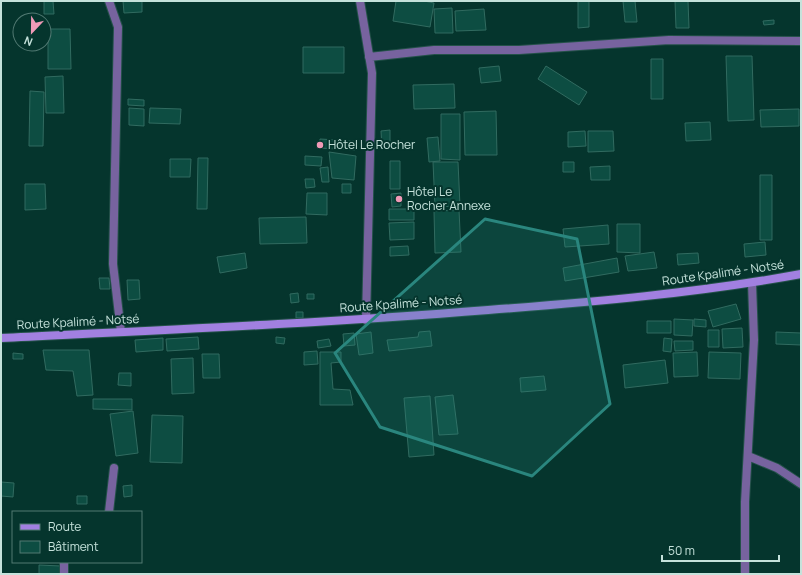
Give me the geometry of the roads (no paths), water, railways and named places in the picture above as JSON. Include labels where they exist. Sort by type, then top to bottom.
[{"type":"main road","name":"Route Kpalimé - Notsé","points":[[1,338],[366,320],[559,304],[752,283],[801,274]]},
{"type":"street","points":[[109,1],[118,27],[113,264],[121,332]]},
{"type":"street","points":[[360,1],[372,73],[366,320]]},
{"type":"street","points":[[369,57],[434,50],[519,50],[669,40],[801,41]]},
{"type":"street","points":[[746,574],[745,502],[754,340],[752,283]]},
{"type":"street","points":[[748,456],[777,468],[801,484]]},
{"type":"street","points":[[109,511],[114,468]]},
{"type":"street","points":[[64,563],[64,574]]},
{"type":"place","name":"Hôtel Le Rocher","points":[[320,145]]},
{"type":"place","name":"Hôtel Le Rocher Annexe","points":[[399,199]]}]
